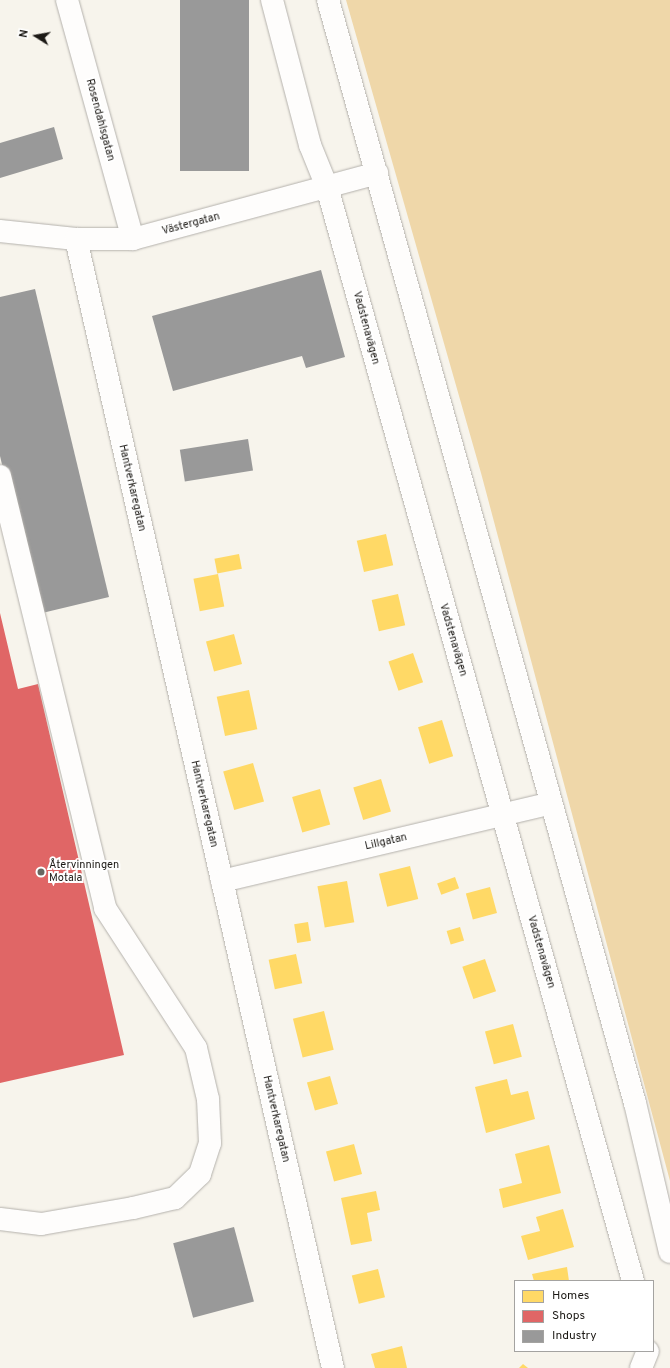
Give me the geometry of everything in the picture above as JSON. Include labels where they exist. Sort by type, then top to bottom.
[{"type":"street","name":"Rosendahlsgatan","points":[[67,0],[133,240]]},
{"type":"street","name":"Vadstenavägen","points":[[272,0],[310,145],[328,187],[632,1280]]},
{"type":"street","points":[[328,0],[635,1103],[670,1252]]},
{"type":"street","name":"Västergatan","points":[[0,231],[76,239],[133,240],[377,173]]},
{"type":"street","name":"Hantverkaregatan","points":[[76,239],[333,1368]]},
{"type":"street","points":[[0,476],[105,908],[196,1048],[208,1099],[210,1143],[200,1174],[175,1198],[133,1208],[41,1224],[0,1219]]},
{"type":"street","name":"Lillgatan","points":[[222,881],[551,803]]},
{"type":"shaded area","points":[[346,0],[670,0],[670,1181],[481,473]]},
{"type":"building: Homes","points":[[386,534],[393,565],[364,572],[357,541]]},
{"type":"building: Homes","points":[[239,554],[242,569],[217,573],[214,559]]},
{"type":"building: Homes","points":[[218,574],[224,606],[200,611],[193,579]]},
{"type":"building: Homes","points":[[398,594],[405,625],[379,631],[372,600]]},
{"type":"building: Homes","points":[[234,634],[242,664],[214,671],[206,642]]},
{"type":"building: Homes","points":[[413,653],[423,682],[399,691],[388,661]]},
{"type":"building: Homes","points":[[249,690],[257,729],[225,736],[217,697]]},
{"type":"building: Homes","points":[[442,720],[453,756],[429,764],[418,727]]},
{"type":"building: Homes","points":[[253,763],[264,801],[234,810],[223,772]]},
{"type":"building: Homes","points":[[381,779],[391,812],[363,820],[353,787]]},
{"type":"building: Homes","points":[[320,789],[330,825],[302,833],[292,797]]},
{"type":"building: Homes","points":[[410,866],[418,899],[387,907],[379,874]]},
{"type":"building: Homes","points":[[455,877],[459,888],[441,895],[437,883]]},
{"type":"building: Homes","points":[[347,881],[354,922],[325,928],[317,886]]},
{"type":"building: Homes","points":[[490,887],[497,913],[473,920],[466,893]]},
{"type":"building: Homes","points":[[308,922],[311,941],[297,943],[294,924]]},
{"type":"building: Homes","points":[[460,927],[464,940],[451,944],[447,931]]},
{"type":"building: Homes","points":[[296,954],[302,983],[275,989],[269,960]]},
{"type":"building: Homes","points":[[485,959],[496,991],[473,999],[462,967]]},
{"type":"building: Homes","points":[[324,1011],[334,1050],[303,1058],[293,1019]]},
{"type":"building: Homes","points":[[513,1024],[522,1057],[494,1064],[485,1032]]},
{"type":"building: Homes","points":[[330,1076],[338,1104],[315,1110],[307,1083]]},
{"type":"building: Homes","points":[[507,1079],[511,1095],[528,1091],[535,1119],[486,1133],[475,1087]]},
{"type":"building: Homes","points":[[354,1144],[362,1174],[334,1181],[326,1152]]},
{"type":"building: Homes","points":[[549,1145],[561,1193],[503,1208],[499,1189],[522,1183],[515,1154]]},
{"type":"building: Homes","points":[[376,1191],[380,1210],[367,1213],[372,1241],[351,1245],[341,1198]]},
{"type":"building: Homes","points":[[563,1209],[574,1247],[528,1260],[521,1236],[540,1231],[536,1217]]},
{"type":"building: Homes","points":[[567,1267],[569,1280],[534,1280],[532,1274]]},
{"type":"building: Homes","points":[[378,1269],[385,1297],[359,1304],[352,1276]]},
{"type":"building: Homes","points":[[402,1346],[407,1368],[375,1368],[371,1354]]},
{"type":"building: Homes","points":[[523,1364],[528,1368],[519,1368]]},
{"type":"building: Shops","name":"Återvinningen Motala","points":[[0,613],[18,689],[38,684],[124,1055],[0,1083]]},
{"type":"building: Industry","points":[[180,0],[249,0],[249,171],[180,171]]},
{"type":"building: Industry","points":[[54,127],[63,159],[0,178],[0,143]]},
{"type":"building: Industry","points":[[321,270],[345,357],[306,368],[302,356],[173,391],[152,316]]},
{"type":"building: Industry","points":[[35,289],[109,597],[38,614],[0,456],[0,297]]},
{"type":"building: Industry","points":[[248,439],[253,471],[185,481],[180,450]]},
{"type":"building: Industry","points":[[234,1227],[254,1301],[193,1318],[173,1243]]},
{"type":"place","name":"Återvinningen Motala","points":[[41,872]]}]
